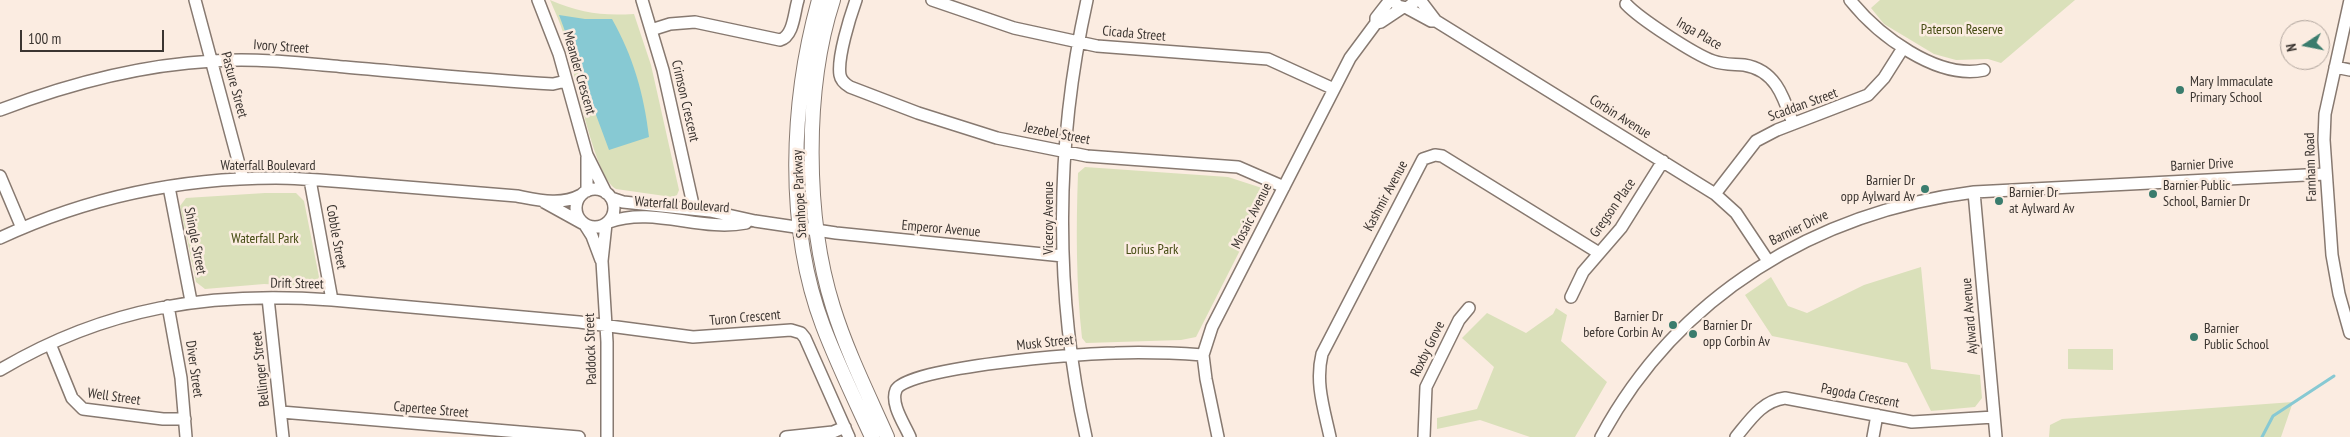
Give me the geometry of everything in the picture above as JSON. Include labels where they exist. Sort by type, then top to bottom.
[{"type":"main road","name":"Stanhope Parkway","points":[[819,0],[807,50],[800,94],[798,179],[800,228],[811,286],[822,324],[872,437]]},
{"type":"main road","name":"Stanhope Parkway","points":[[833,0],[821,48],[816,88],[813,182],[816,231],[833,307],[887,437]]},
{"type":"street","name":"Pasture Street","points":[[195,0],[243,179]]},
{"type":"street","name":"Meander Crescent","points":[[538,0],[554,39],[587,155],[608,195]]},
{"type":"street","name":"Crimson Crescent","points":[[642,0],[663,70],[694,209]]},
{"type":"street","points":[[651,30],[676,23],[696,22],[771,40],[784,39],[789,32],[798,0]]},
{"type":"street","name":"Jezebel Street","points":[[856,0],[846,36],[840,69],[842,80],[850,87],[918,113],[997,138],[1112,159],[1238,168],[1284,187]]},
{"type":"street","name":"Cicada Street","points":[[932,0],[1014,28],[1078,42],[1115,48],[1268,59],[1334,89]]},
{"type":"street","name":"Viceroy Avenue","points":[[1086,437],[1071,355],[1063,256],[1064,151],[1078,42],[1087,0]]},
{"type":"street","name":"Corbin Avenue","points":[[1391,0],[1431,21],[1436,21]]},
{"type":"street","name":"Mosaic Avenue","points":[[1218,437],[1206,380],[1203,355],[1212,327],[1334,89],[1358,46],[1376,23],[1376,18],[1391,0]]},
{"type":"street","name":"Corbin Avenue","points":[[1419,0],[1436,21],[1715,194],[1736,213],[1768,261]]},
{"type":"street","name":"Mosaic Avenue","points":[[1376,23],[1419,0]]},
{"type":"street","points":[[1850,0],[1881,32],[1903,48],[1937,64],[1965,72],[1984,70]]},
{"type":"street","name":"Farnham Road","points":[[2350,0],[2325,114],[2325,174],[2332,255],[2339,294],[2350,333]]},
{"type":"street","name":"Inga Place","points":[[1626,4],[1638,15],[1712,61],[1726,65],[1745,66],[1769,77],[1780,90],[1793,124]]},
{"type":"street","name":"Scaddan Street","points":[[1715,194],[1756,142],[1769,133],[1868,95],[1884,78],[1903,48]]},
{"type":"street","name":"Ivory Street","points":[[0,110],[89,81],[138,71],[212,61],[244,60],[319,65],[553,84],[566,81]]},
{"type":"street","points":[[2335,67],[2350,70]]},
{"type":"street","name":"Meander Crescent","points":[[584,193],[587,155]]},
{"type":"street","name":"Kashmir Avenue","points":[[1330,437],[1319,388],[1318,376],[1322,354],[1423,159],[1435,155],[1442,156],[1599,253]]},
{"type":"street","name":"Gregson Place","points":[[1571,297],[1577,280],[1621,228],[1662,161]]},
{"type":"street","name":"Barnier Drive","points":[[1601,437],[1636,383],[1670,342],[1719,296],[1768,261],[1814,236],[1861,217],[1918,201],[1974,192],[2325,174]]},
{"type":"street","points":[[0,176],[22,228]]},
{"type":"street","name":"Waterfall Boulevard","points":[[0,238],[22,228],[97,202],[169,187],[243,179],[310,180],[517,196],[544,202],[584,224]]},
{"type":"street","name":"Cobble Street","points":[[310,180],[332,300]]},
{"type":"street","name":"Shingle Street","points":[[169,187],[191,302]]},
{"type":"street","points":[[598,190],[608,195],[614,208],[607,223],[596,228],[584,224],[576,210],[584,193],[598,190]]},
{"type":"street","name":"Aylward Avenue","points":[[1974,192],[1996,437]]},
{"type":"street","name":"Waterfall Boulevard","points":[[544,202],[568,200],[584,193]]},
{"type":"street","name":"Waterfall Boulevard","points":[[608,195],[623,202],[694,209],[816,231]]},
{"type":"street","name":"Waterfall Boulevard","points":[[607,223],[624,217],[643,216],[720,224],[754,221]]},
{"type":"street","name":"Paddock Street","points":[[607,223],[602,261],[606,325],[607,437]]},
{"type":"street","name":"Paddock Street","points":[[584,224],[592,236],[602,261]]},
{"type":"street","name":"Emperor Avenue","points":[[816,231],[1063,256]]},
{"type":"street","name":"Drift Street","points":[[0,370],[50,344],[105,322],[191,302],[268,298],[332,300],[606,325]]},
{"type":"street","name":"Bellinger Street","points":[[268,298],[283,437]]},
{"type":"street","name":"Diver Street","points":[[168,306],[176,343],[186,437]]},
{"type":"street","name":"Roxby Grove","points":[[1424,437],[1426,387],[1460,320],[1469,308]]},
{"type":"street","name":"Turon Crescent","points":[[606,325],[701,337],[787,330],[798,332],[805,338],[847,432]]},
{"type":"street","name":"Well Street","points":[[50,344],[72,398],[83,410],[163,419],[185,419]]},
{"type":"street","name":"Musk Street","points":[[910,437],[896,404],[896,390],[906,381],[939,373],[1015,361],[1071,355],[1151,353],[1203,355]]},
{"type":"street","name":"Pagoda Crescent","points":[[1736,437],[1758,411],[1768,403],[1785,398],[1912,422],[1994,417]]},
{"type":"street","name":"Capertee Street","points":[[281,412],[579,437]]},
{"type":"street","points":[[1873,437],[1877,415]]},
{"type":"street","points":[[786,437],[847,432]]},
{"type":"green space","points":[[550,0],[591,13],[634,14],[651,65],[679,190],[677,195],[672,197],[616,189],[608,180],[592,143],[563,32]]},
{"type":"green space","name":"Paterson Reserve","points":[[1880,0],[2075,0],[2001,63],[1988,59],[1956,60],[1934,54],[1884,24],[1871,8]]},
{"type":"green space","name":"Lorius Park","points":[[1085,167],[1228,177],[1262,188],[1266,199],[1196,337],[1181,340],[1086,343],[1082,338],[1077,214],[1078,173]]},
{"type":"green space","name":"Waterfall Park","points":[[296,193],[304,201],[319,277],[314,287],[264,284],[205,289],[196,282],[180,206],[186,198]]},
{"type":"green space","points":[[1921,267],[1931,369],[1980,375],[1982,398],[1975,407],[1931,411],[1907,363],[1772,336],[1745,295],[1771,277],[1788,306],[1807,313],[1864,285]]},
{"type":"green space","points":[[1556,308],[1567,315],[1561,341],[1607,382],[1575,437],[1530,437],[1480,420],[1437,429],[1437,418],[1477,409],[1494,367],[1462,338],[1487,313],[1526,333],[1553,314]]},
{"type":"green space","points":[[2068,349],[2113,349],[2113,370],[2068,369]]},
{"type":"green space","points":[[2293,402],[2281,437],[2049,437],[2050,425],[2062,419]]},
{"type":"water","points":[[559,15],[585,19],[612,19],[632,61],[641,91],[649,137],[609,150]]},
{"type":"waterway","points":[[2262,437],[2273,416],[2334,376]]},
{"type":"place","name":"Mary Immaculate Primary School","points":[[2180,90]]},
{"type":"place","name":"Barnier Dr opp Aylward Av","points":[[1925,189]]},
{"type":"place","name":"Barnier Public School, Barnier Dr","points":[[2153,194]]},
{"type":"place","name":"Barnier Dr at Aylward Av","points":[[1999,201]]},
{"type":"place","name":"Barnier Dr before Corbin Av","points":[[1673,325]]},
{"type":"place","name":"Barnier Dr opp Corbin Av","points":[[1693,334]]},
{"type":"place","name":"Barnier Public School","points":[[2194,337]]}]
